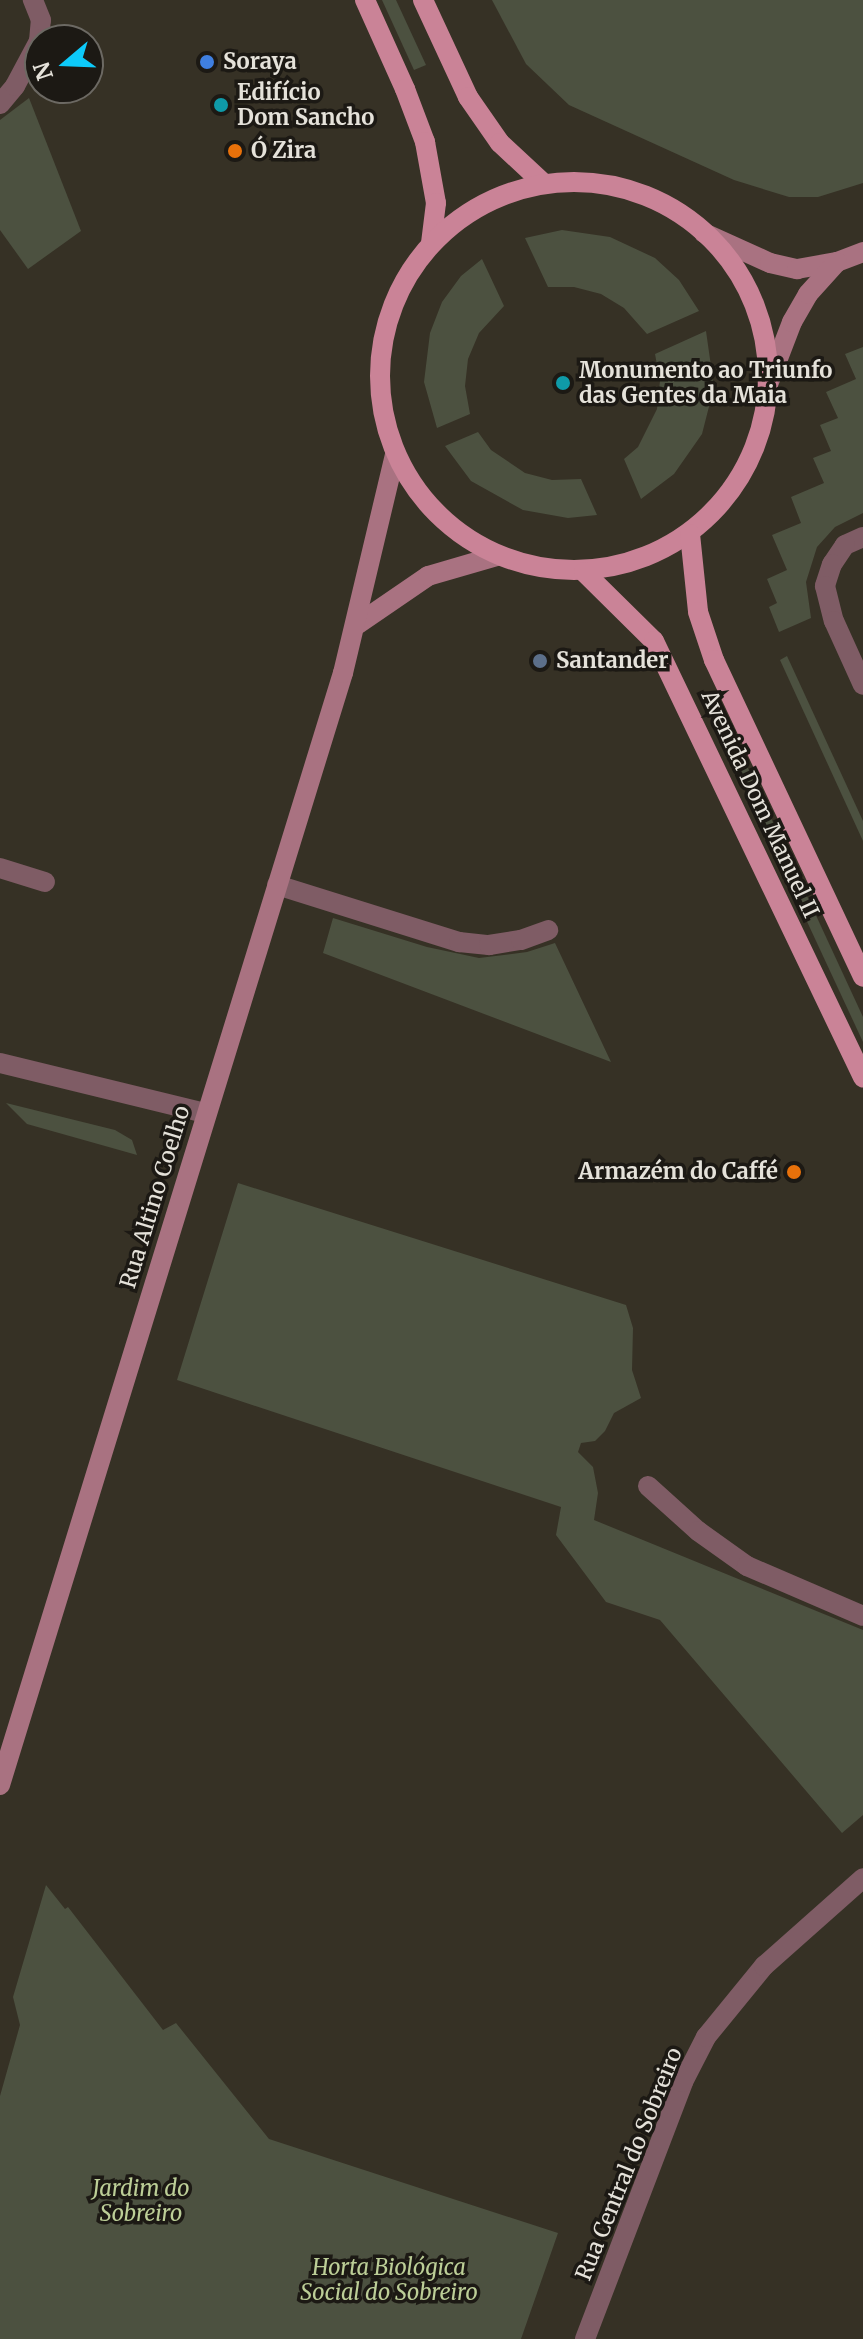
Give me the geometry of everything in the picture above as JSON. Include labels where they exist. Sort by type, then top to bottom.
[{"type":"main road","points":[[365,0],[425,142],[436,203],[431,243]]},
{"type":"main road","points":[[423,0],[468,97],[500,143],[543,183]]},
{"type":"main road","points":[[593,181],[643,193],[688,217],[725,252],[752,296],[766,338],[769,382],[763,426],[747,467],[723,504],[690,534],[640,561],[584,572],[540,569],[497,556],[458,533],[426,503],[395,455],[380,401],[381,344],[399,289],[431,243],[481,203],[543,183],[593,181]]},
{"type":"main road","points":[[704,233],[770,263],[797,269],[837,262],[863,252]]},
{"type":"main road","points":[[769,382],[792,322],[808,294],[837,262]]},
{"type":"main road","name":"Rua Altino Coelho","points":[[0,1785],[358,624],[395,455]]},
{"type":"main road","name":"Avenida Dom Manuel II","points":[[690,534],[698,612],[714,660],[863,977]]},
{"type":"main road","points":[[358,624],[428,576],[497,556]]},
{"type":"main road","name":"Avenida Dom Manuel II","points":[[584,572],[654,641],[863,1077]]},
{"type":"street","points":[[0,104],[15,86],[39,41],[41,20],[33,0]]},
{"type":"street","points":[[863,537],[845,545],[832,564],[825,586],[834,621],[863,685]]},
{"type":"street","points":[[0,868],[45,882]]},
{"type":"street","points":[[277,885],[459,942],[489,945],[521,940],[548,930]]},
{"type":"street","points":[[0,1063],[205,1113]]},
{"type":"street","points":[[648,1486],[698,1531],[747,1566],[863,1616]]},
{"type":"street","name":"Rua Central do Sobreiro","points":[[585,2339],[683,2082],[706,2037],[764,1966],[863,1878]]},
{"type":"green space","points":[[382,0],[396,0],[426,65],[414,70]]},
{"type":"green space","points":[[492,0],[863,0],[863,183],[818,197],[789,197],[734,180],[569,105],[526,64]]},
{"type":"green space","points":[[24,102],[31,104],[81,231],[28,269],[0,230],[0,120]]},
{"type":"green space","points":[[562,230],[610,237],[655,258],[679,280],[699,311],[647,334],[624,308],[601,294],[574,287],[548,287],[525,238]]},
{"type":"green space","points":[[482,259],[504,306],[479,333],[468,359],[465,386],[470,414],[437,428],[424,382],[430,333],[442,302],[461,276]]},
{"type":"green space","points":[[706,331],[714,387],[702,434],[674,474],[641,499],[624,459],[638,447],[657,409],[660,381],[655,354]]},
{"type":"green space","points":[[863,347],[863,513],[835,527],[817,547],[806,582],[811,618],[779,632],[769,607],[777,603],[767,579],[787,570],[772,535],[801,523],[791,497],[824,483],[813,458],[831,451],[820,425],[838,418],[826,392],[856,379],[845,354]]},
{"type":"green space","points":[[478,432],[491,450],[525,473],[552,480],[581,479],[597,515],[568,518],[523,510],[471,481],[445,446]]},
{"type":"green space","points":[[787,656],[863,821],[863,841],[780,660]]},
{"type":"green space","points":[[721,710],[863,1017],[863,1042],[711,715]]},
{"type":"green space","points":[[333,918],[427,947],[479,958],[527,952],[555,943],[611,1062],[323,953]]},
{"type":"green space","points":[[6,1103],[115,1130],[132,1140],[137,1155],[27,1124]]},
{"type":"green space","points":[[238,1183],[626,1305],[633,1328],[632,1370],[641,1398],[614,1413],[605,1431],[595,1441],[581,1443],[578,1452],[593,1467],[598,1493],[594,1520],[863,1630],[863,1815],[842,1833],[660,1620],[606,1602],[556,1535],[561,1507],[177,1380]]},
{"type":"green space","name":"Jardim do Sobreiro","points":[[46,1885],[65,1909],[68,1907],[163,2030],[176,2023],[269,2139],[558,2233],[521,2339],[0,2339],[0,2096],[20,2025],[13,1997]]},
{"type":"place","name":"Soraya","points":[[207,62]]},
{"type":"place","name":"Edifício Dom Sancho","points":[[221,105]]},
{"type":"place","name":"Ó Zira","points":[[235,151]]},
{"type":"place","name":"Monumento ao Triunfo das Gentes da Maia","points":[[563,383]]},
{"type":"place","name":"Santander","points":[[540,661]]},
{"type":"place","name":"Armazém do Caffé","points":[[794,1172]]},
{"type":"park label","name":"Horta Biológica Social do Sobreiro","points":[[389,2280]]}]
